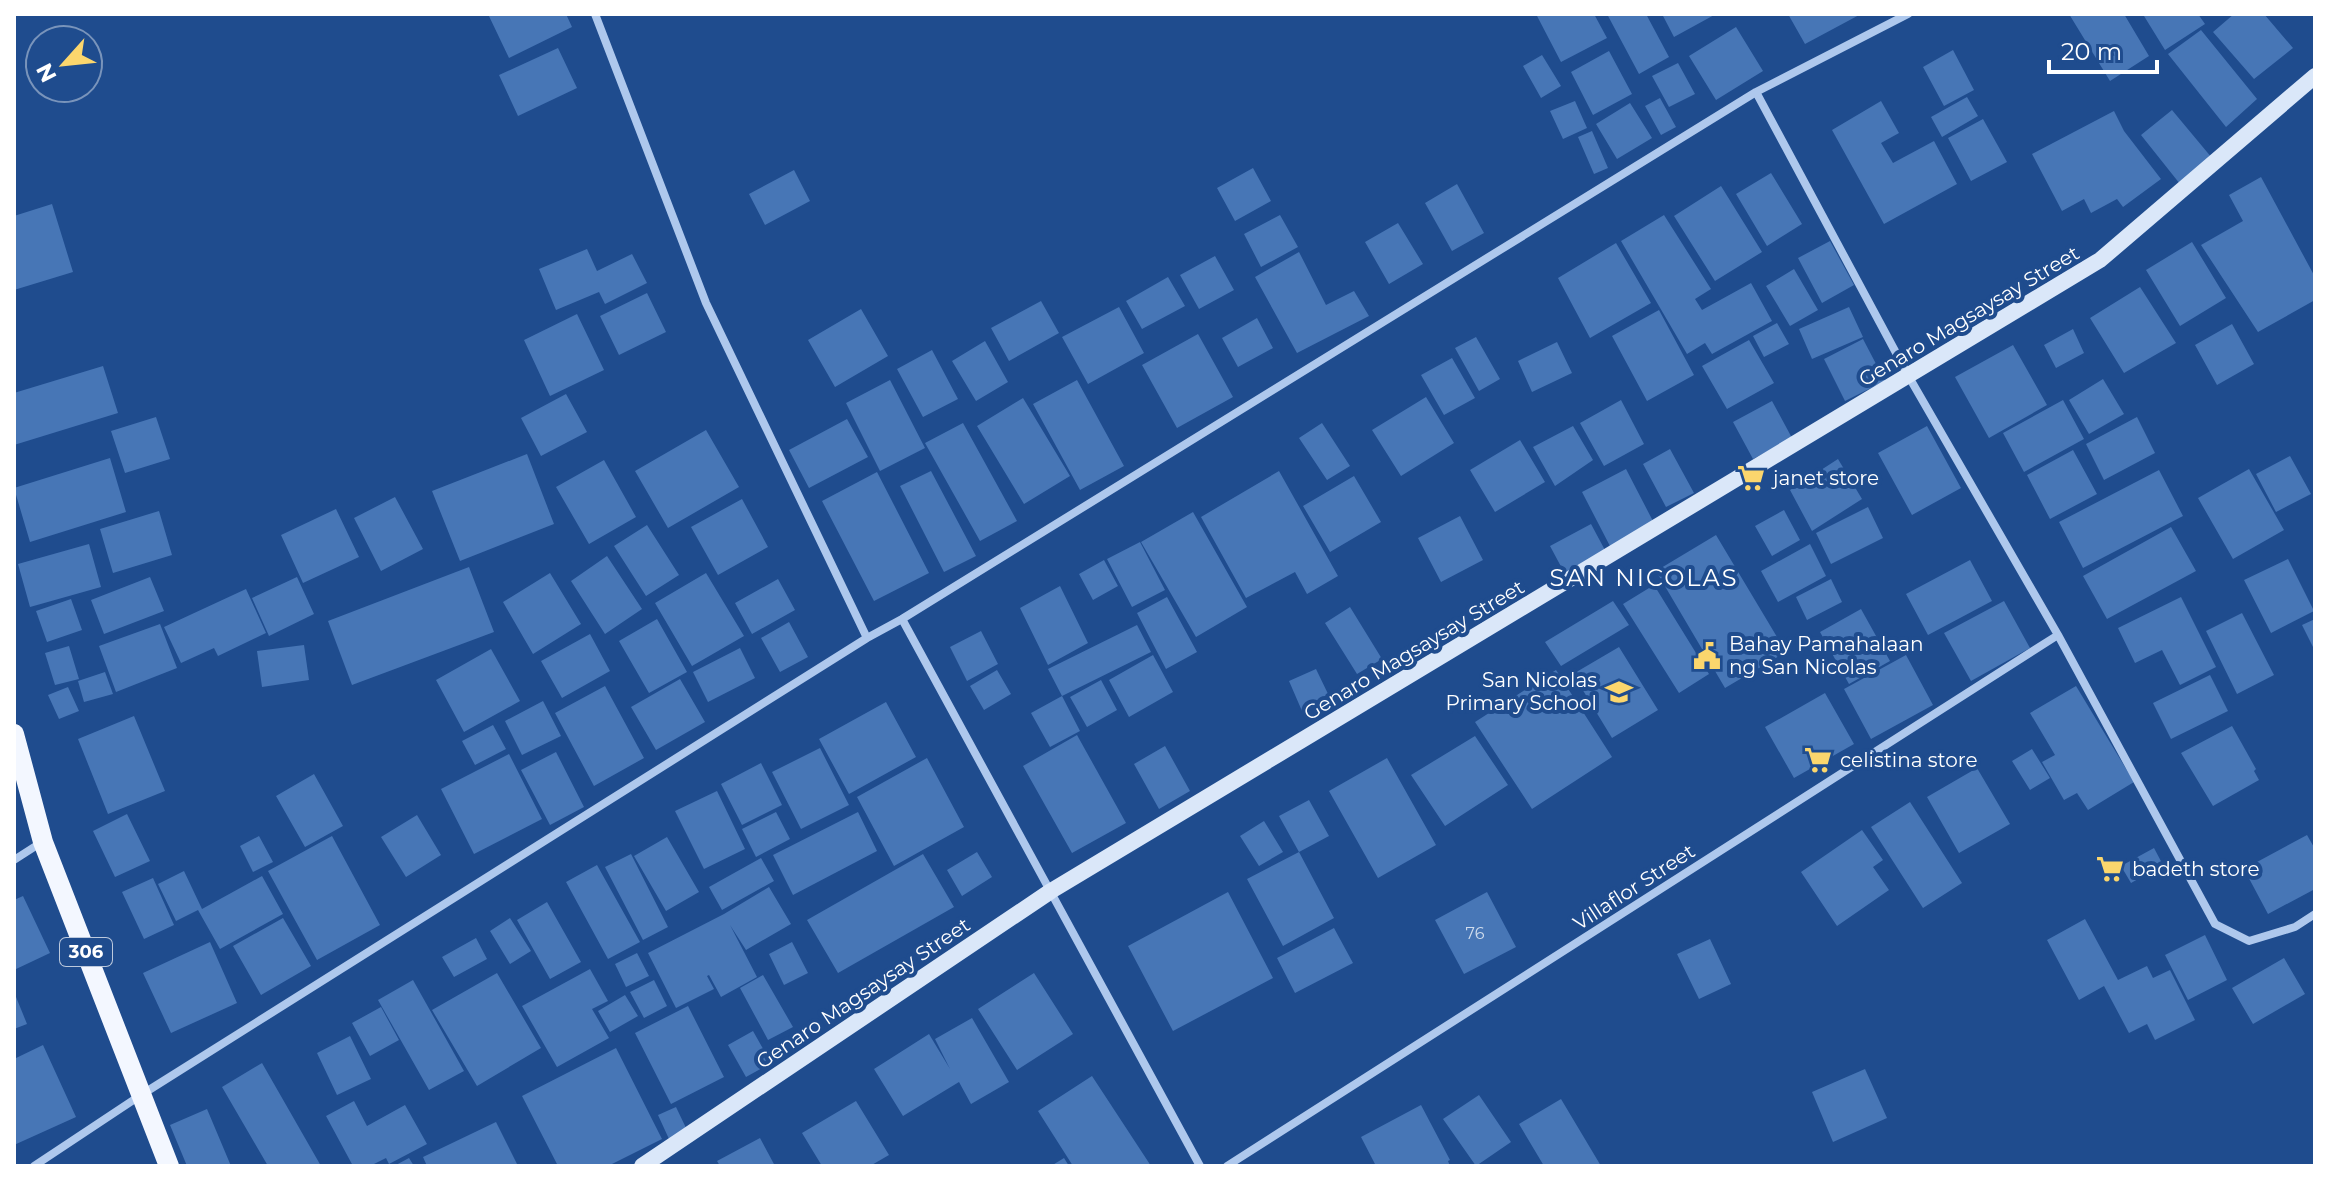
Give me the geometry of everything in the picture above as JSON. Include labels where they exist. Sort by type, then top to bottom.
[{"type":"main road","name":"306","points":[[14,734],[43,842],[169,1166]]},
{"type":"street","points":[[595,14],[706,303],[867,638]]},
{"type":"street","points":[[34,1166],[141,1095],[867,638],[1756,92],[1908,14]]},
{"type":"street","name":"Genaro Magsaysay Street","points":[[642,1166],[1051,891],[2100,260],[2315,76]]},
{"type":"street","points":[[1756,92],[1909,377],[2058,635],[2215,924],[2249,941],[2295,927],[2315,914]]},
{"type":"street","points":[[902,619],[1200,1166]]},
{"type":"street","name":"Villaflor Street","points":[[1227,1166],[2058,635]]},
{"type":"street","points":[[14,860],[43,842]]},
{"type":"building","points":[[488,14],[566,14],[572,27],[509,58]]},
{"type":"building","points":[[1536,14],[1594,14],[1607,38],[1561,62]]},
{"type":"building","points":[[1607,14],[1646,14],[1669,57],[1639,74]]},
{"type":"building","points":[[1662,14],[1716,14],[1674,37]]},
{"type":"building","points":[[1788,14],[1861,14],[1805,44]]},
{"type":"building","points":[[2069,14],[2124,14],[2149,56],[2110,81]]},
{"type":"building","points":[[2198,14],[2205,24],[2165,50],[2144,16]]},
{"type":"building","points":[[2234,14],[2264,14],[2293,48],[2254,79],[2213,32]]},
{"type":"building","points":[[1736,27],[1763,71],[1716,100],[1689,56]]},
{"type":"building","points":[[2201,30],[2257,99],[2226,127],[2168,54]]},
{"type":"building","points":[[558,48],[577,88],[518,116],[499,75]]},
{"type":"building","points":[[1953,50],[1974,90],[1944,106],[1923,67]]},
{"type":"building","points":[[1609,51],[1632,94],[1593,115],[1571,72]]},
{"type":"building","points":[[1542,55],[1561,86],[1541,98],[1523,66]]},
{"type":"building","points":[[1678,63],[1695,94],[1669,107],[1652,76]]},
{"type":"building","points":[[1967,97],[1978,116],[1942,137],[1931,117]]},
{"type":"building","points":[[1660,98],[1676,127],[1661,135],[1645,106]]},
{"type":"building","points":[[1575,101],[1587,128],[1563,139],[1550,111]]},
{"type":"building","points":[[1881,101],[1899,133],[1881,143],[1893,163],[1934,141],[1957,184],[1884,224],[1832,130]]},
{"type":"building","points":[[1630,103],[1652,138],[1617,159],[1596,124]]},
{"type":"building","points":[[2172,110],[2212,158],[2180,184],[2141,135]]},
{"type":"building","points":[[2114,111],[2124,131],[2161,179],[2123,207],[2117,199],[2091,213],[2084,199],[2062,211],[2032,154]]},
{"type":"building","points":[[1983,119],[2007,162],[1971,181],[1948,138]]},
{"type":"building","points":[[1592,131],[1608,168],[1594,174],[1578,137]]},
{"type":"building","points":[[1253,168],[1271,201],[1235,221],[1217,188]]},
{"type":"building","points":[[794,170],[810,201],[765,225],[749,194]]},
{"type":"building","points":[[1771,173],[1802,224],[1767,246],[1736,194]]},
{"type":"building","points":[[2261,177],[2315,277],[2315,300],[2258,332],[2201,245],[2243,221],[2229,195]]},
{"type":"building","points":[[1457,184],[1484,233],[1452,251],[1425,203]]},
{"type":"building","points":[[1721,186],[1762,252],[1715,281],[1674,216]]},
{"type":"building","points":[[52,204],[73,272],[14,290],[14,216]]},
{"type":"building","points":[[1280,215],[1298,247],[1261,267],[1244,234]]},
{"type":"building","points":[[1664,215],[1711,289],[1695,299],[1702,310],[1751,283],[1772,321],[1712,354],[1705,343],[1687,354],[1621,241]]},
{"type":"building","points":[[1398,223],[1423,264],[1389,284],[1365,242]]},
{"type":"building","points":[[1830,241],[1854,285],[1822,303],[1798,258]]},
{"type":"building","points":[[2192,242],[2226,298],[2180,326],[2146,270]]},
{"type":"building","points":[[1616,243],[1651,303],[1590,338],[1558,278]]},
{"type":"building","points":[[587,249],[597,271],[632,254],[647,283],[605,304],[599,292],[556,310],[539,269]]},
{"type":"building","points":[[1299,252],[1326,305],[1354,291],[1369,316],[1297,353],[1255,277]]},
{"type":"building","points":[[1215,256],[1234,290],[1199,309],[1180,275]]},
{"type":"building","points":[[1794,269],[1818,310],[1790,326],[1766,286]]},
{"type":"building","points":[[1168,277],[1185,306],[1142,329],[1126,301]]},
{"type":"building","points":[[2140,287],[2176,343],[2124,373],[2090,318]]},
{"type":"building","points":[[647,293],[666,332],[619,355],[600,316]]},
{"type":"building","points":[[1041,301],[1059,333],[1009,361],[991,328]]},
{"type":"building","points":[[1119,307],[1144,353],[1088,384],[1062,337]]},
{"type":"building","points":[[1849,307],[1863,337],[1812,359],[1799,329]]},
{"type":"building","points":[[861,309],[888,356],[835,387],[808,340]]},
{"type":"building","points":[[1659,310],[1694,375],[1647,401],[1612,336]]},
{"type":"building","points":[[577,314],[604,370],[550,396],[524,340]]},
{"type":"building","points":[[1257,318],[1273,348],[1238,367],[1222,338]]},
{"type":"building","points":[[1777,323],[1789,344],[1764,357],[1753,336]]},
{"type":"building","points":[[2232,324],[2254,364],[2217,385],[2195,345]]},
{"type":"building","points":[[2073,329],[2084,353],[2056,368],[2044,345]]},
{"type":"building","points":[[1198,334],[1233,397],[1177,428],[1142,365]]},
{"type":"building","points":[[1476,337],[1500,379],[1479,391],[1455,348]]},
{"type":"building","points":[[1863,339],[1885,381],[1845,401],[1824,359]]},
{"type":"building","points":[[1749,340],[1774,383],[1727,409],[1702,366]]},
{"type":"building","points":[[985,341],[1008,382],[976,401],[952,361]]},
{"type":"building","points":[[1557,342],[1572,373],[1532,392],[1518,361]]},
{"type":"building","points":[[2013,345],[2047,405],[1989,438],[1955,377]]},
{"type":"building","points":[[932,350],[958,399],[923,417],[897,369]]},
{"type":"building","points":[[1452,358],[1475,398],[1444,415],[1421,375]]},
{"type":"building","points":[[103,366],[118,413],[14,445],[14,393]]},
{"type":"building","points":[[2103,379],[2124,414],[2089,434],[2069,400]]},
{"type":"building","points":[[890,380],[925,448],[880,471],[846,403]]},
{"type":"building","points":[[1077,380],[1124,466],[1080,490],[1033,404]]},
{"type":"building","points":[[566,394],[587,432],[541,456],[521,418]]},
{"type":"building","points":[[1426,397],[1454,443],[1401,476],[1372,430]]},
{"type":"building","points":[[1023,398],[1070,476],[1024,504],[977,426]]},
{"type":"building","points":[[1621,400],[1644,444],[1604,466],[1580,423]]},
{"type":"building","points":[[2063,400],[2084,439],[2024,472],[2003,433]]},
{"type":"building","points":[[1772,401],[1792,438],[1753,459],[1733,422]]},
{"type":"building","points":[[156,417],[170,459],[125,473],[111,431]]},
{"type":"building","points":[[2137,417],[2155,453],[2104,480],[2086,444]]},
{"type":"building","points":[[847,419],[868,457],[809,488],[789,450]]},
{"type":"building","points":[[963,423],[1017,521],[980,541],[925,443]]},
{"type":"building","points":[[1322,423],[1350,466],[1327,480],[1299,438]]},
{"type":"building","points":[[1573,426],[1593,460],[1555,486],[1533,447]]},
{"type":"building","points":[[1927,426],[1961,488],[1912,515],[1878,453]]},
{"type":"building","points":[[706,430],[739,487],[668,528],[635,471]]},
{"type":"building","points":[[1520,440],[1545,482],[1495,512],[1470,470]]},
{"type":"building","points":[[1670,449],[1694,493],[1666,507],[1643,464]]},
{"type":"building","points":[[2073,450],[2097,494],[2050,519],[2027,475]]},
{"type":"building","points":[[527,454],[554,524],[460,561],[432,491]]},
{"type":"building","points":[[2290,456],[2311,494],[2276,512],[2256,474]]},
{"type":"building","points":[[110,458],[126,512],[30,542],[14,488]]},
{"type":"building","points":[[1838,459],[1862,499],[1812,531],[1790,490]]},
{"type":"building","points":[[604,460],[636,517],[589,544],[556,487]]},
{"type":"building","points":[[1626,469],[1655,525],[1611,548],[1582,492]]},
{"type":"building","points":[[2249,469],[2284,530],[2233,559],[2198,498]]},
{"type":"building","points":[[2159,470],[2183,516],[2083,568],[2059,522]]},
{"type":"building","points":[[931,471],[976,556],[944,572],[900,486]]},
{"type":"building","points":[[1279,471],[1338,576],[1307,594],[1295,572],[1246,598],[1201,517]]},
{"type":"building","points":[[877,472],[929,573],[874,601],[822,501]]},
{"type":"building","points":[[1354,476],[1381,522],[1330,552],[1303,506]]},
{"type":"building","points":[[395,497],[423,549],[381,571],[354,518]]},
{"type":"building","points":[[742,499],[768,547],[718,575],[691,527]]},
{"type":"building","points":[[1868,507],[1883,538],[1831,564],[1816,533]]},
{"type":"building","points":[[336,509],[359,557],[303,583],[281,535]]},
{"type":"building","points":[[1784,510],[1800,540],[1772,556],[1755,526]]},
{"type":"building","points":[[159,511],[172,555],[113,573],[100,529]]},
{"type":"building","points":[[1193,512],[1247,607],[1196,637],[1141,542]]},
{"type":"building","points":[[1460,516],[1483,560],[1441,582],[1418,538]]},
{"type":"building","points":[[1591,524],[1606,552],[1565,574],[1550,546]]},
{"type":"building","points":[[647,525],[679,575],[646,596],[614,546]]},
{"type":"building","points":[[2171,527],[2196,571],[2107,619],[2083,576]]},
{"type":"building","points":[[1716,535],[1786,652],[1725,688],[1656,571]]},
{"type":"building","points":[[1140,542],[1165,590],[1132,607],[1107,559]]},
{"type":"building","points":[[89,544],[101,587],[30,607],[18,564]]},
{"type":"building","points":[[1810,544],[1826,576],[1778,602],[1761,571]]},
{"type":"building","points":[[607,556],[642,609],[605,634],[571,581]]},
{"type":"building","points":[[2288,559],[2314,611],[2271,633],[2244,580]]},
{"type":"building","points":[[1104,560],[1118,586],[1093,600],[1079,574]]},
{"type":"building","points":[[1970,560],[1992,601],[1928,635],[1906,594]]},
{"type":"building","points":[[469,567],[494,632],[352,685],[328,621]]},
{"type":"building","points":[[550,573],[581,624],[533,654],[503,602]]},
{"type":"building","points":[[706,573],[744,636],[692,666],[655,603]]},
{"type":"building","points":[[150,577],[164,611],[104,634],[91,600]]},
{"type":"building","points":[[297,577],[314,614],[269,636],[252,598]]},
{"type":"building","points":[[778,579],[795,610],[752,634],[735,603]]},
{"type":"building","points":[[1831,579],[1842,602],[1807,620],[1796,597]]},
{"type":"building","points":[[1654,585],[1709,674],[1679,693],[1623,604]]},
{"type":"building","points":[[1060,586],[1088,643],[1048,665],[1020,608]]},
{"type":"building","points":[[246,589],[266,633],[218,656],[214,648],[181,663],[164,627]]},
{"type":"building","points":[[1167,597],[1197,652],[1166,669],[1137,613]]},
{"type":"building","points":[[2181,597],[2216,667],[2180,685],[2162,650],[2135,663],[2118,628]]},
{"type":"building","points":[[71,599],[82,630],[47,642],[36,611]]},
{"type":"building","points":[[1613,601],[1629,625],[1561,666],[1545,642]]},
{"type":"building","points":[[2004,601],[2030,648],[1971,681],[1944,633]]},
{"type":"building","points":[[1350,607],[1382,659],[1357,674],[1325,623]]},
{"type":"building","points":[[1861,609],[1890,661],[1849,684],[1820,632]]},
{"type":"building","points":[[2242,613],[2274,675],[2237,694],[2206,631]]},
{"type":"building","points":[[657,619],[687,672],[649,693],[619,641]]},
{"type":"building","points":[[2315,619],[2315,646],[2313,647],[2302,625]]},
{"type":"building","points":[[789,622],[808,657],[780,672],[761,638]]},
{"type":"building","points":[[160,624],[177,668],[116,692],[99,646]]},
{"type":"building","points":[[1137,625],[1151,652],[1062,696],[1048,669]]},
{"type":"building","points":[[981,631],[998,664],[967,681],[950,647]]},
{"type":"building","points":[[590,634],[610,671],[562,698],[541,661]]},
{"type":"building","points":[[304,645],[309,680],[262,687],[257,651]]},
{"type":"building","points":[[69,646],[79,679],[55,685],[45,653]]},
{"type":"building","name":"San Nicolas Primary School","points":[[1619,647],[1658,710],[1612,738],[1573,674]]},
{"type":"building","points":[[740,648],[755,678],[708,702],[693,672]]},
{"type":"building","points":[[491,649],[520,701],[464,732],[436,680]]},
{"type":"building","points":[[1153,655],[1173,692],[1129,717],[1109,680]]},
{"type":"building","points":[[1906,655],[1933,705],[1871,739],[1844,689]]},
{"type":"building","points":[[1316,669],[1330,698],[1302,711],[1289,681]]},
{"type":"building","points":[[997,670],[1011,694],[984,710],[970,686]]},
{"type":"building","points":[[1556,670],[1612,757],[1532,809],[1475,722]]},
{"type":"building","points":[[105,672],[113,694],[84,702],[78,681]]},
{"type":"building","points":[[2210,675],[2228,711],[2171,739],[2153,703]]},
{"type":"building","points":[[680,679],[705,722],[656,750],[631,707]]},
{"type":"building","points":[[1101,680],[1117,710],[1087,727],[1070,697]]},
{"type":"building","points":[[605,686],[644,758],[594,786],[555,713]]},
{"type":"building","points":[[2076,686],[2134,782],[2088,810],[2077,793],[2064,800],[2042,762],[2055,755],[2030,713]]},
{"type":"building","points":[[68,687],[79,711],[59,719],[48,695]]},
{"type":"building","points":[[1825,693],[1854,744],[1794,778],[1765,727]]},
{"type":"building","points":[[1062,696],[1080,731],[1050,747],[1031,713]]},
{"type":"building","points":[[543,701],[561,736],[522,755],[505,721]]},
{"type":"building","points":[[886,702],[916,757],[849,794],[819,739]]},
{"type":"building","points":[[134,716],[165,791],[108,814],[78,739]]},
{"type":"building","points":[[493,725],[506,749],[475,765],[462,741]]},
{"type":"building","points":[[2232,726],[2259,780],[2213,806],[2181,753]]},
{"type":"building","points":[[1077,735],[1126,823],[1072,853],[1023,766]]},
{"type":"building","points":[[1475,736],[1508,785],[1445,826],[1411,775]]},
{"type":"building","points":[[1165,746],[1190,791],[1159,809],[1134,764]]},
{"type":"building","points":[[820,748],[849,805],[801,829],[772,772]]},
{"type":"building","points":[[2032,749],[2050,778],[2030,790],[2012,761]]},
{"type":"building","points":[[556,752],[584,807],[550,825],[521,770]]},
{"type":"building","points":[[509,754],[542,819],[474,854],[441,789]]},
{"type":"building","points":[[927,758],[964,827],[894,866],[857,797]]},
{"type":"building","points":[[1387,758],[1436,845],[1378,878],[1329,791]]},
{"type":"building","points":[[761,763],[782,805],[742,825],[721,784]]},
{"type":"building","points":[[1977,768],[2010,824],[1959,853],[1927,797]]},
{"type":"building","points":[[314,774],[343,826],[305,847],[276,796]]},
{"type":"building","points":[[717,791],[745,849],[704,869],[675,811]]},
{"type":"building","points":[[1309,800],[1329,836],[1299,852],[1279,816]]},
{"type":"building","points":[[1910,802],[1962,883],[1923,908],[1871,827]]},
{"type":"building","points":[[776,812],[790,839],[756,857],[742,829]]},
{"type":"building","points":[[858,812],[877,851],[793,895],[773,855]]},
{"type":"building","points":[[127,814],[150,861],[115,877],[93,831]]},
{"type":"building","points":[[417,815],[441,855],[406,877],[381,837]]},
{"type":"building","points":[[1264,821],[1283,852],[1259,866],[1240,836]]},
{"type":"building","points":[[1862,830],[1883,860],[1873,867],[1889,890],[1837,926],[1801,872]]},
{"type":"building","points":[[2307,835],[2315,849],[2315,889],[2268,914],[2244,869]]},
{"type":"building","points":[[259,836],[273,862],[253,872],[240,846]]},
{"type":"building","points":[[332,836],[380,925],[317,960],[268,871]]},
{"type":"building","points":[[667,837],[699,892],[666,911],[634,856]]},
{"type":"building","points":[[2154,848],[2163,865],[2131,883],[2121,866]]},
{"type":"building","points":[[977,852],[992,877],[962,896],[947,870]]},
{"type":"building","points":[[1299,852],[1334,918],[1283,946],[1247,879]]},
{"type":"building","points":[[631,854],[668,927],[643,940],[605,867]]},
{"type":"building","points":[[923,854],[954,907],[838,973],[807,920]]},
{"type":"building","points":[[761,858],[774,881],[722,910],[709,887]]},
{"type":"building","points":[[597,865],[640,942],[608,959],[566,882]]},
{"type":"building","points":[[184,871],[202,909],[262,876],[283,914],[220,949],[198,910],[176,921],[158,884]]},
{"type":"building","points":[[153,878],[174,925],[144,939],[122,892]]},
{"type":"building","points":[[769,887],[791,924],[746,950],[730,925],[757,977],[721,997],[709,975],[714,989],[676,1008],[648,953]]},
{"type":"building","points":[[1228,892],[1273,978],[1173,1031],[1128,946]]},
{"type":"building","points":[[1487,892],[1516,947],[1464,974],[1435,920]]},
{"type":"building","points":[[23,896],[50,953],[14,970],[14,900]]},
{"type":"building","points":[[547,902],[581,962],[550,979],[517,920]]},
{"type":"building","points":[[283,918],[311,966],[261,995],[233,946]]},
{"type":"building","points":[[510,918],[531,951],[510,964],[490,931]]},
{"type":"building","points":[[2085,919],[2118,980],[2147,966],[2153,978],[2170,970],[2195,1020],[2155,1040],[2147,1024],[2129,1033],[2104,986],[2079,1000],[2047,940]]},
{"type":"building","points":[[1334,928],[1353,963],[1295,993],[1277,958]]},
{"type":"building","points":[[2205,935],[2227,980],[2188,1000],[2165,955]]},
{"type":"building","points":[[476,938],[487,959],[454,977],[442,957]]},
{"type":"building","points":[[1710,939],[1731,984],[1699,999],[1677,954]]},
{"type":"building","points":[[210,942],[237,1003],[171,1033],[143,973]]},
{"type":"building","points":[[792,942],[808,973],[784,985],[769,954]]},
{"type":"building","points":[[637,953],[649,976],[626,987],[615,964]]},
{"type":"building","points":[[2284,958],[2305,994],[2253,1024],[2232,988]]},
{"type":"building","points":[[590,969],[608,1001],[592,1009],[609,1038],[557,1067],[522,1006]]},
{"type":"building","points":[[497,973],[541,1048],[477,1086],[432,1010]]},
{"type":"building","points":[[1034,973],[1073,1034],[1017,1070],[978,1009]]},
{"type":"building","points":[[763,975],[793,1027],[768,1040],[740,988]]},
{"type":"building","points":[[413,980],[464,1071],[429,1090],[378,1000]]},
{"type":"building","points":[[654,980],[667,1006],[644,1018],[630,992]]},
{"type":"building","points":[[14,992],[27,1024],[14,1029]]},
{"type":"building","points":[[625,995],[638,1016],[610,1032],[598,1011]]},
{"type":"building","points":[[688,1006],[724,1077],[671,1104],[635,1033]]},
{"type":"building","points":[[381,1007],[399,1040],[370,1056],[352,1023]]},
{"type":"building","points":[[972,1018],[1009,1082],[971,1104],[959,1082],[903,1116],[874,1069],[929,1034],[950,1069],[935,1039]]},
{"type":"building","points":[[753,1031],[771,1063],[746,1077],[728,1045]]},
{"type":"building","points":[[350,1036],[371,1079],[337,1095],[317,1053]]},
{"type":"building","points":[[43,1045],[76,1117],[14,1145],[14,1059]]},
{"type":"building","points":[[616,1048],[662,1139],[608,1166],[558,1166],[522,1096]]},
{"type":"building","points":[[262,1063],[321,1166],[268,1166],[222,1087]]},
{"type":"building","points":[[1865,1069],[1887,1118],[1833,1142],[1812,1092]]},
{"type":"building","points":[[1092,1076],[1151,1166],[1073,1166],[1038,1111]]},
{"type":"building","points":[[1479,1095],[1511,1142],[1476,1166],[1443,1119]]},
{"type":"building","points":[[1561,1099],[1601,1166],[1544,1166],[1519,1124]]},
{"type":"building","points":[[354,1101],[367,1126],[405,1105],[427,1144],[389,1164],[386,1158],[370,1166],[353,1166],[326,1116]]},
{"type":"building","points":[[856,1101],[889,1155],[870,1166],[822,1166],[802,1133]]},
{"type":"building","points":[[1421,1105],[1450,1160],[1450,1166],[1376,1166],[1361,1137]]},
{"type":"building","points":[[676,1107],[687,1130],[669,1139],[658,1115]]},
{"type":"building","points":[[207,1109],[231,1166],[187,1166],[170,1125]]},
{"type":"building","points":[[496,1122],[518,1166],[427,1166],[423,1157]]},
{"type":"building","points":[[760,1138],[775,1166],[720,1166],[717,1161]]},
{"type":"building","points":[[409,1158],[414,1166],[394,1166]]},
{"type":"building","points":[[1064,1158],[1069,1166],[1051,1166]]},
{"type":"place","name":"janet store","points":[[1751,478]]},
{"type":"place","name":"Bahay Pamahalaan ng San Nicolas","points":[[1707,656]]},
{"type":"place","name":"San Nicolas Primary School","points":[[1619,692]]},
{"type":"place","name":"celistina store","points":[[1818,760]]},
{"type":"place","name":"badeth store","points":[[2110,869]]},
{"type":"district","name":"SAN NICOLAS","points":[[1644,577]]}]
